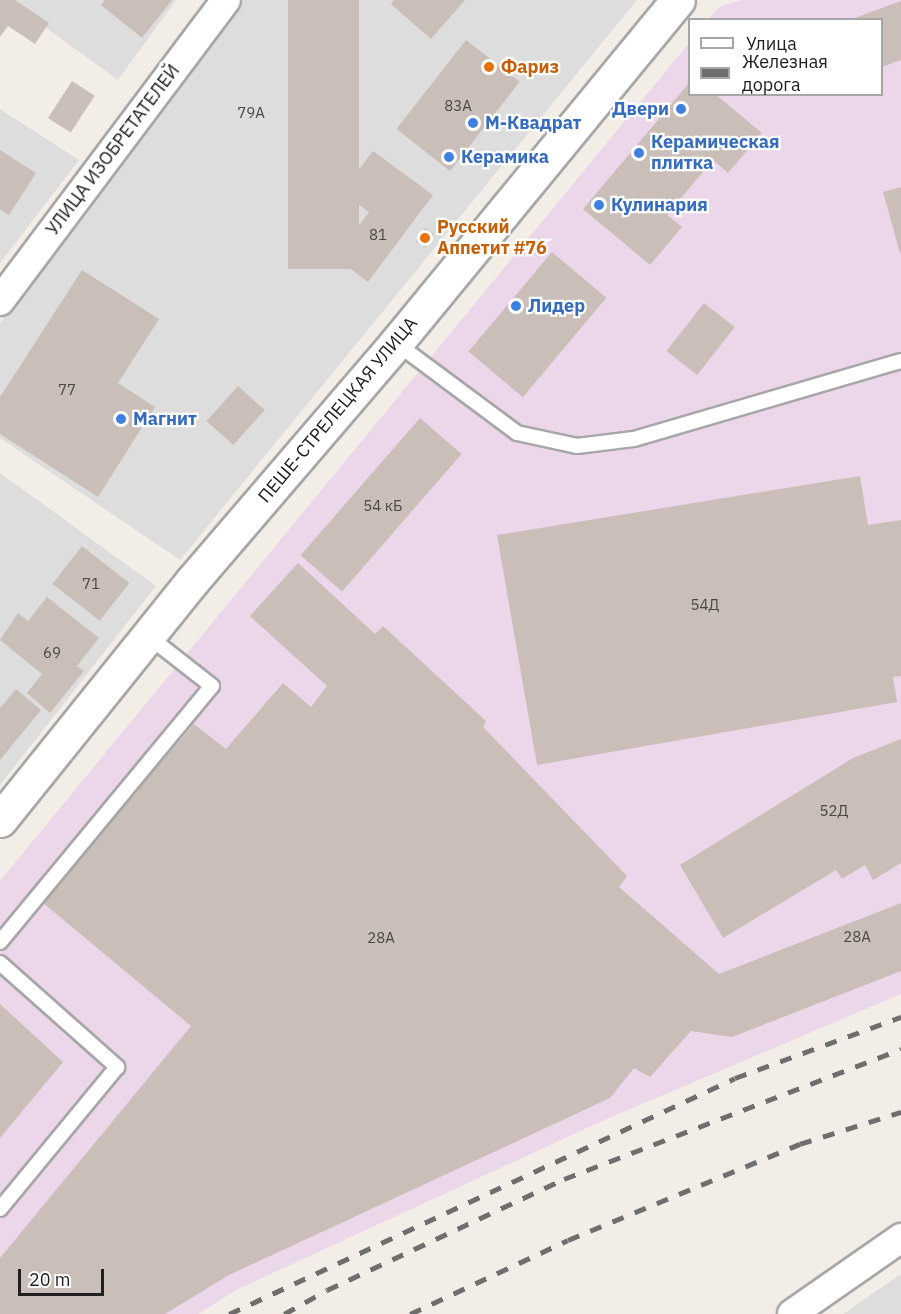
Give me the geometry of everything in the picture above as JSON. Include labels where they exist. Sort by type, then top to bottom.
[{"type":"street","name":"УЛИЦА ИЗОБРЕТАТЕЛЕЙ","points":[[0,301],[226,0]]},
{"type":"street","name":"ПЕШЕ-СТРЕЛЕЦКАЯ УЛИЦА","points":[[0,820],[148,636],[396,343],[678,0]]},
{"type":"street","points":[[792,1314],[901,1238]]},
{"type":"lane","points":[[396,343],[518,433],[577,446],[634,439],[901,361]]},
{"type":"lane","points":[[0,942],[212,686],[148,636]]},
{"type":"lane","points":[[0,963],[117,1067],[0,1209]]},
{"type":"shaded area","points":[[8,0],[176,0],[118,80]]},
{"type":"shaded area","points":[[242,0],[637,0],[180,560],[0,438],[0,323]]},
{"type":"shaded area","points":[[741,0],[901,0],[901,994],[602,1121],[238,1289],[198,1314],[0,1314],[0,881],[688,44],[688,96],[883,96],[883,18],[710,18],[719,7]]},
{"type":"shaded area","points":[[0,109],[79,160],[0,263]]},
{"type":"shaded area","points":[[0,473],[156,586],[0,785]]},
{"type":"shaded area","points":[[901,1274],[901,1314],[843,1314]]},
{"type":"building","points":[[0,0],[15,0],[49,23],[35,44],[8,26],[0,37]]},
{"type":"building","points":[[105,0],[172,0],[142,38],[101,5]]},
{"type":"building","points":[[288,0],[359,0],[359,269],[288,269]]},
{"type":"building","points":[[394,0],[465,0],[431,39],[391,4]]},
{"type":"building","points":[[901,1],[901,60],[883,67],[883,18],[855,18]]},
{"type":"building","points":[[466,40],[520,82],[450,171],[396,129]]},
{"type":"building","points":[[72,81],[95,96],[71,133],[48,118]]},
{"type":"building","points":[[688,84],[688,96],[717,96],[762,133],[728,173],[713,160],[667,215],[682,227],[650,265],[583,209]]},
{"type":"building","points":[[0,150],[36,173],[9,215],[0,209]]},
{"type":"building","points":[[373,151],[433,195],[368,282],[335,257],[369,212],[342,192]]},
{"type":"building","points":[[901,187],[901,253],[900,253],[883,192]]},
{"type":"building","points":[[425,228],[434,234],[425,247],[416,241]]},
{"type":"building","points":[[552,252],[606,298],[523,397],[468,352]]},
{"type":"building","points":[[82,270],[159,319],[118,383],[155,407],[98,497],[0,434],[0,397]]},
{"type":"building","points":[[704,303],[735,327],[697,375],[666,351]]},
{"type":"building","points":[[238,386],[265,410],[233,445],[207,421]]},
{"type":"building","points":[[420,418],[462,454],[342,591],[301,555]]},
{"type":"building","points":[[860,476],[868,525],[901,520],[901,676],[893,677],[897,702],[537,765],[497,535]]},
{"type":"building","points":[[82,546],[129,583],[100,621],[52,584]]},
{"type":"building","points":[[298,563],[375,634],[383,626],[486,721],[483,727],[627,876],[619,887],[719,974],[901,903],[901,971],[732,1037],[691,1031],[650,1077],[634,1068],[610,1098],[229,1275],[165,1314],[0,1314],[0,1258],[191,1026],[42,902],[194,724],[226,749],[283,683],[311,707],[327,686],[250,616]]},
{"type":"building","points":[[47,597],[99,638],[77,666],[84,671],[50,713],[27,693],[42,674],[0,640],[18,613],[28,621]]},
{"type":"building","points":[[16,689],[41,710],[0,760],[0,708]]},
{"type":"building","points":[[901,739],[901,863],[873,880],[865,865],[842,879],[836,870],[723,938],[680,865],[853,758]]},
{"type":"building","points":[[0,1004],[63,1062],[0,1138]]},
{"type":"railway","points":[[229,1314],[735,1078],[901,1017]]},
{"type":"railway","points":[[284,1314],[327,1290],[564,1179],[901,1049]]},
{"type":"railway","points":[[410,1314],[568,1240],[800,1144],[901,1112]]},
{"type":"place","name":"Фариз","points":[[489,67]]},
{"type":"place","name":"Двери","points":[[681,109]]},
{"type":"place","name":"М-Квадрат","points":[[473,123]]},
{"type":"place","name":"Керамическая плитка","points":[[639,153]]},
{"type":"place","name":"Керамика","points":[[449,157]]},
{"type":"place","name":"Кулинария","points":[[599,205]]},
{"type":"place","name":"Русский Аппетит #76","points":[[425,238]]},
{"type":"place","name":"Лидер","points":[[516,306]]},
{"type":"place","name":"Магнит","points":[[121,419]]}]
